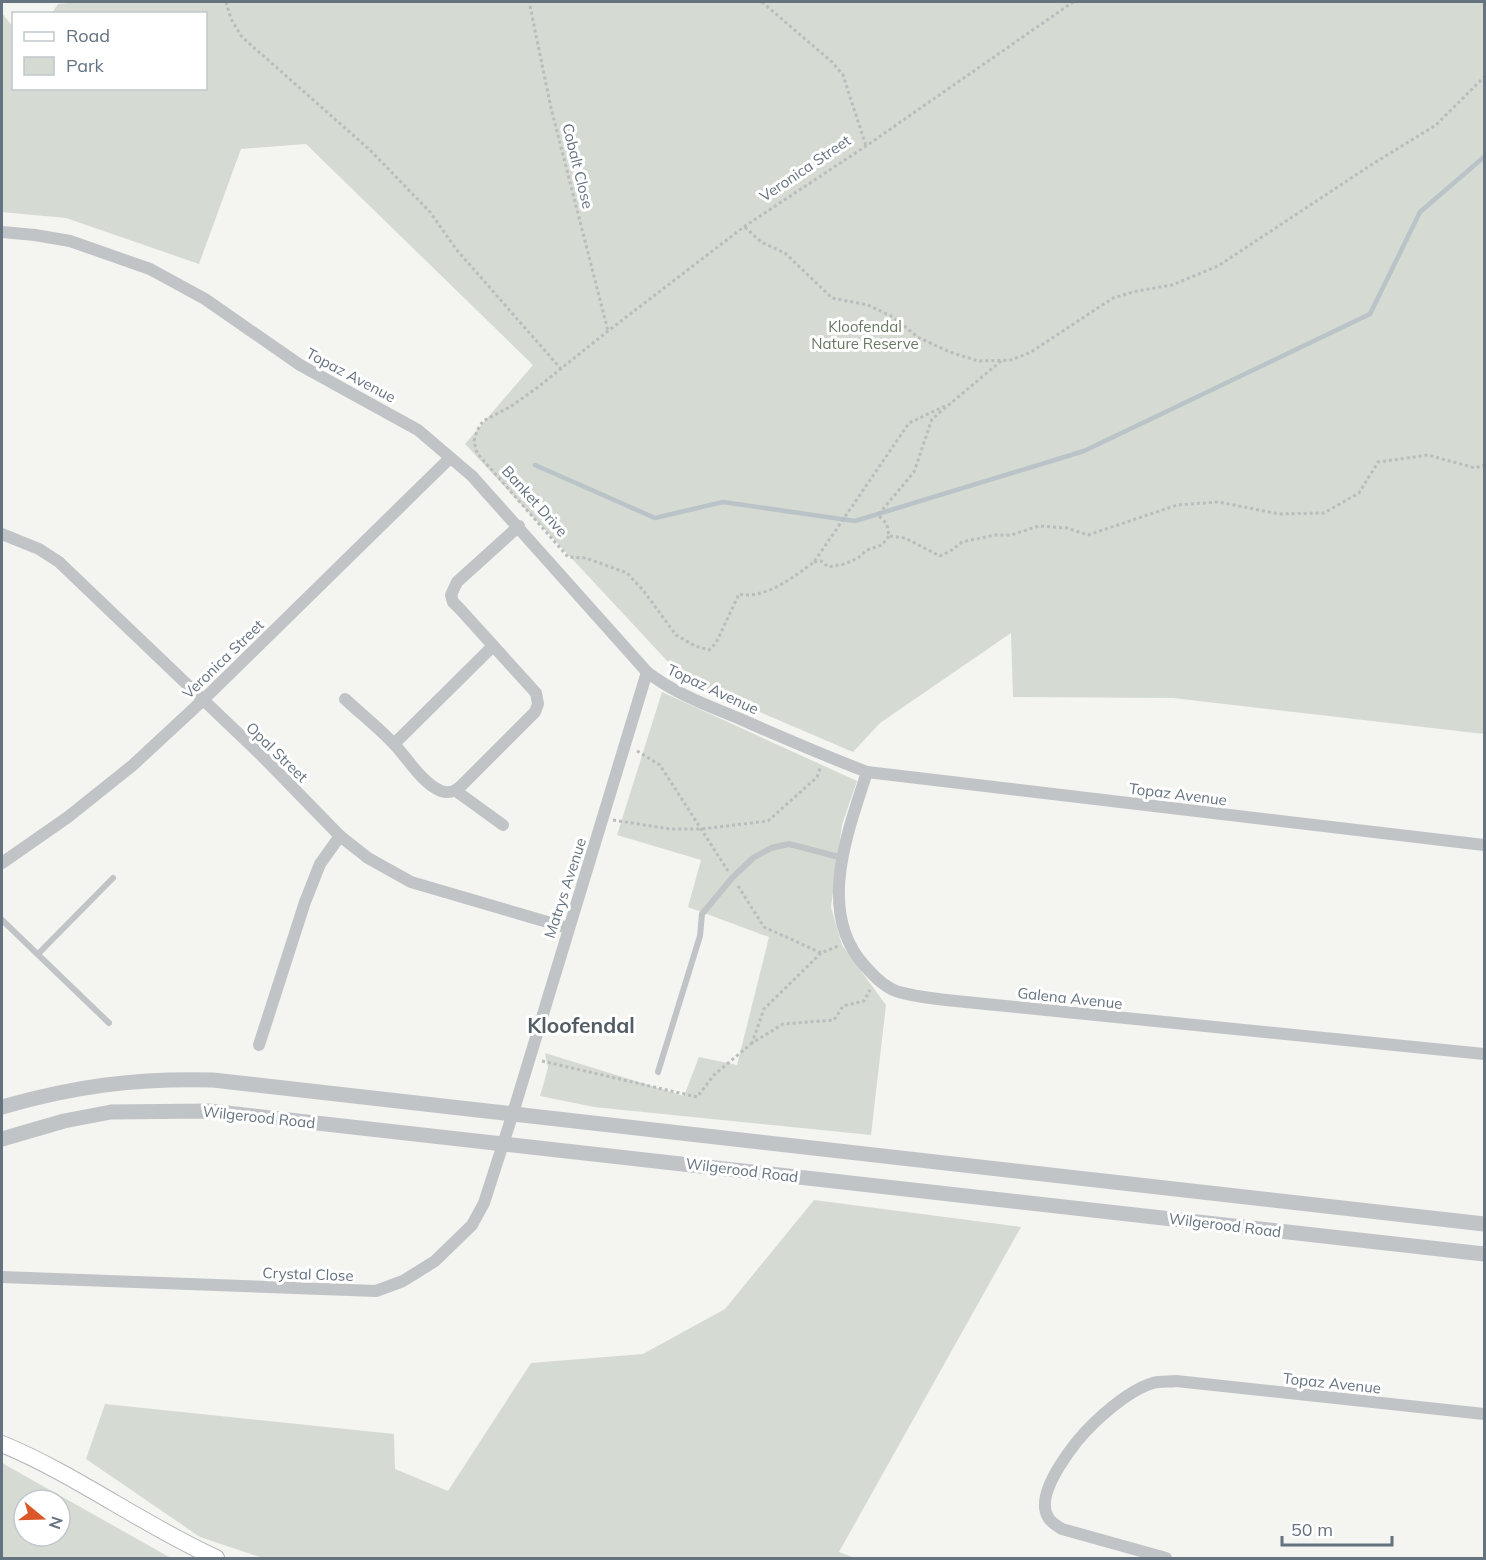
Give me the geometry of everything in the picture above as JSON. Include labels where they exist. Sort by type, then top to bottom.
[{"type":"main road","points":[[2,1444],[34,1459],[156,1528],[216,1558]]},
{"type":"street","name":"Topaz Avenue","points":[[2,232],[35,235],[70,242],[124,258],[167,277],[205,299],[300,365],[418,430],[472,476],[647,672],[689,697],[825,756],[867,772],[1485,845]]},
{"type":"street","name":"Veronica Street","points":[[2,863],[115,781],[202,701],[450,458]]},
{"type":"street","points":[[345,699],[394,744],[429,783],[448,793],[456,791],[535,712],[538,704],[536,693],[453,602],[452,590],[457,582],[519,526]]},
{"type":"street","name":"Opal Street","points":[[2,534],[39,549],[59,562],[340,836],[368,858],[411,882],[568,928]]},
{"type":"street","points":[[394,744],[493,646]]},
{"type":"street","name":"Matrys Avenue","points":[[513,1113],[647,672]]},
{"type":"street","name":"Galena Avenue","points":[[867,772],[846,841],[839,886],[840,918],[848,943],[876,979],[894,991],[946,1000],[1485,1054]]},
{"type":"street","points":[[456,791],[503,825]]},
{"type":"street","points":[[259,1045],[305,902],[320,864],[340,836]]},
{"type":"street","name":"Wilgerood Road","points":[[2,1107],[93,1085],[193,1079],[245,1083],[1485,1224]]},
{"type":"street","name":"Wilgerood Road","points":[[2,1139],[64,1121],[111,1112],[209,1110],[1485,1254]]},
{"type":"street","name":"Crystal Close","points":[[2,1277],[376,1291],[397,1284],[420,1272],[435,1261],[472,1225],[484,1203],[513,1113]]},
{"type":"street","name":"Topaz Avenue","points":[[1166,1558],[1062,1529],[1048,1518],[1045,1509],[1046,1496],[1056,1472],[1095,1422],[1125,1397],[1153,1383],[1176,1381],[1485,1414]]},
{"type":"lane","points":[[658,1072],[700,936],[702,914],[732,878],[753,858],[771,848],[789,844],[843,858]]},
{"type":"lane","points":[[38,954],[113,878]]},
{"type":"lane","points":[[2,920],[109,1023]]},
{"type":"path","points":[[226,2],[231,19],[242,37],[370,150],[430,212],[456,249],[561,369]]},
{"type":"path","points":[[762,2],[832,62],[843,75],[866,146]]},
{"type":"path","name":"Veronica Street","points":[[561,369],[745,226],[866,146],[1073,2]]},
{"type":"path","name":"Cobalt Close","points":[[530,6],[551,108],[608,331]]},
{"type":"path","points":[[745,226],[761,242],[785,253],[813,277],[832,298],[868,305],[893,317],[919,338],[950,352],[978,361],[1011,360],[1030,352],[1113,298],[1172,285],[1218,266],[1436,125],[1485,77]]},
{"type":"path","points":[[814,562],[821,561],[828,567],[845,564],[858,558],[867,550],[882,545],[889,536],[887,524],[878,514],[914,472],[932,419],[1001,361]]},
{"type":"path","name":"Banket Drive","points":[[561,369],[510,407],[483,421],[474,441],[477,453],[533,514],[568,557],[586,558],[627,573],[643,590],[676,635],[695,646],[709,650],[716,643],[739,594],[747,596],[767,591],[795,576],[814,562],[909,423],[945,406]]},
{"type":"path","points":[[889,536],[905,538],[940,556],[962,542],[995,535],[1011,535],[1039,526],[1067,528],[1088,535],[1177,505],[1219,502],[1279,514],[1324,513],[1359,493],[1378,462],[1428,455],[1475,468],[1485,467]]},
{"type":"path","points":[[624,743],[660,765],[764,927],[820,953]]},
{"type":"path","points":[[603,819],[670,829],[701,829],[768,821],[817,777],[825,756]]},
{"type":"path","points":[[848,943],[820,953],[764,1009],[752,1043],[783,1024],[811,1024],[834,1020],[843,1006],[864,1001],[876,979]]},
{"type":"green space","name":"Kloofendal Nature Reserve","points":[[79,2],[1484,2],[1484,734],[1173,698],[1013,697],[1011,633],[880,723],[853,752],[685,680],[465,444],[533,365],[306,144],[241,149],[199,264],[66,218],[2,212],[2,13],[12,26],[12,90],[207,90],[207,12],[53,12],[58,4]]},
{"type":"green space","points":[[662,692],[857,781],[842,825],[831,907],[842,945],[886,1005],[871,1135],[594,1107],[540,1096],[548,1068],[545,1053],[684,1096],[699,1057],[737,1065],[769,937],[688,907],[701,860],[617,835]]},
{"type":"green space","points":[[814,1200],[1021,1227],[839,1552],[855,1558],[263,1558],[200,1537],[86,1459],[105,1404],[394,1434],[395,1469],[448,1491],[531,1363],[643,1354],[725,1309]]},
{"type":"green space","points":[[2,1463],[46,1488],[12,1488],[12,1548],[72,1548],[72,1502],[171,1558],[2,1558]]},
{"type":"waterway","points":[[535,465],[655,518],[723,502],[855,521],[1084,451],[1370,314],[1420,212],[1484,157]]},
{"type":"district","name":"Kloofendal","points":[[581,1025]]}]
